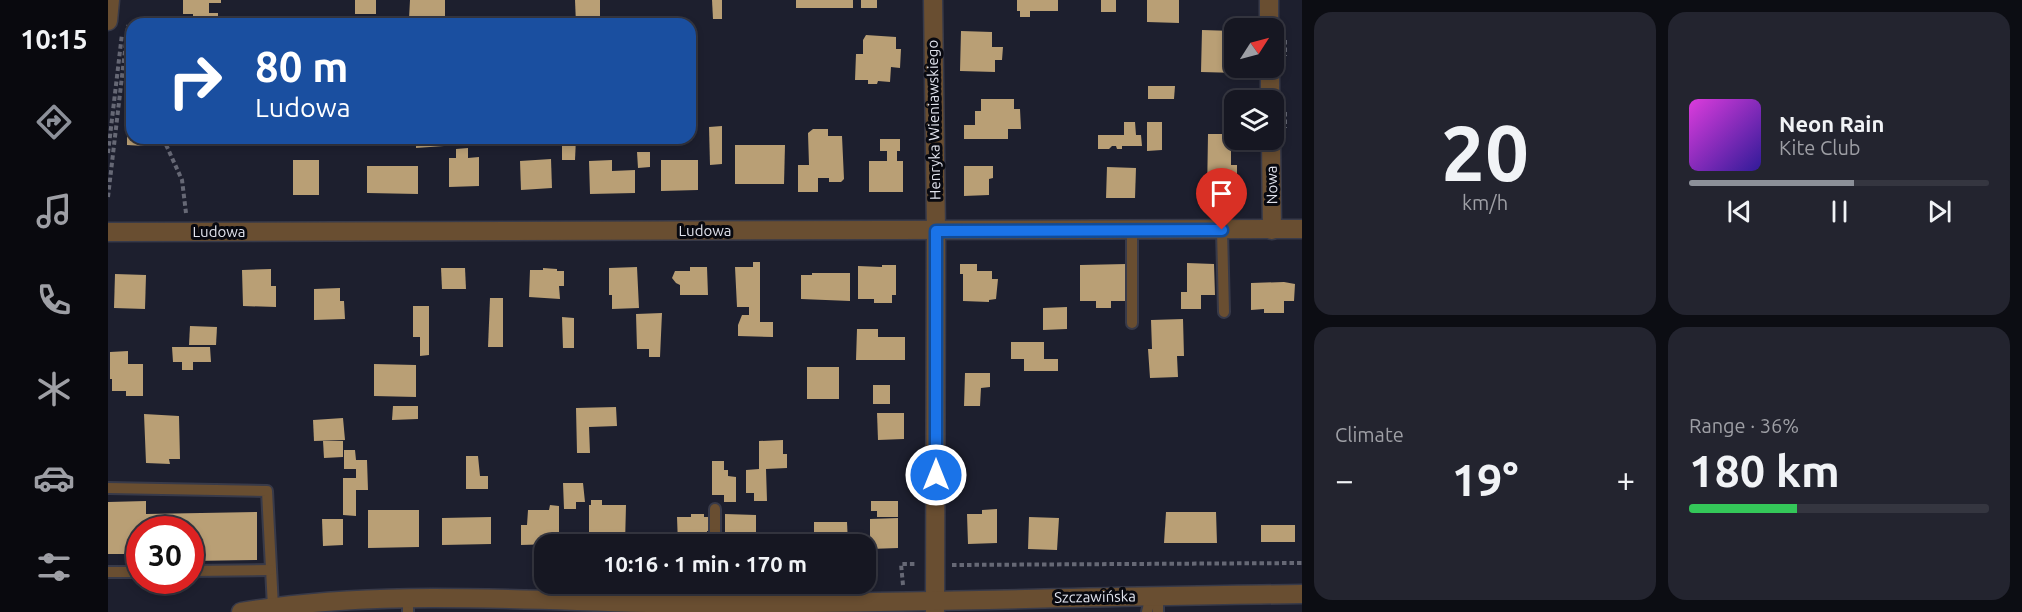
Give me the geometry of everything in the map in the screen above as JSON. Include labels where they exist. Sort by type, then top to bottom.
[{"type":"street","points":[[110,0],[120,21]]},
{"type":"street","name":"Henryka Wieniawskiego","points":[[933,0],[936,231],[935,606]]},
{"type":"street","points":[[1269,0],[1269,18]]},
{"type":"street","name":"Nowa","points":[[1271,150],[1272,230]]},
{"type":"street","name":"Ludowa","points":[[108,232],[1302,229]]},
{"type":"street","name":"Szczawińska","points":[[241,612],[346,599],[408,605],[721,606],[904,600],[935,606],[1153,604],[1302,594]]},
{"type":"lane","points":[[1222,230],[1224,312]]},
{"type":"lane","points":[[1132,231],[1132,323]]},
{"type":"lane","points":[[108,488],[267,491],[273,607]]},
{"type":"lane","points":[[715,508],[715,534]]},
{"type":"lane","points":[[204,571],[270,570]]},
{"type":"lane","points":[[108,572],[126,572]]},
{"type":"path","points":[[108,153],[120,21]]},
{"type":"path","points":[[108,197],[120,21]]},
{"type":"path","points":[[166,144],[182,180],[186,213]]},
{"type":"path","points":[[904,600],[901,564],[1302,563]]},
{"type":"building","points":[[183,0],[221,0],[221,3],[209,3],[209,13],[218,13],[218,18],[193,18],[193,14],[183,14]]},
{"type":"building","points":[[355,0],[376,0],[376,14],[355,14]]},
{"type":"building","points":[[410,0],[445,0],[445,16],[409,18]]},
{"type":"building","points":[[575,0],[600,0],[600,18],[576,18]]},
{"type":"building","points":[[712,0],[722,0],[722,19],[713,19]]},
{"type":"building","points":[[796,0],[853,0],[853,8],[796,8]]},
{"type":"building","points":[[861,0],[877,0],[877,8],[861,8]]},
{"type":"building","points":[[1017,0],[1058,0],[1058,11],[1030,11],[1030,17],[1020,17],[1020,11],[1017,11]]},
{"type":"building","points":[[1101,0],[1116,0],[1116,12],[1101,12]]},
{"type":"building","points":[[1147,0],[1179,0],[1179,23],[1147,22]]},
{"type":"building","points":[[1202,30],[1224,31],[1224,73],[1201,72]]},
{"type":"building","points":[[961,31],[992,32],[992,47],[1003,47],[1002,60],[995,60],[995,72],[960,71]]},
{"type":"building","points":[[866,35],[896,37],[896,49],[901,49],[900,68],[891,67],[890,82],[878,81],[877,84],[868,84],[868,80],[855,80],[856,54],[863,54],[863,40]]},
{"type":"building","points":[[1148,86],[1175,86],[1174,99],[1148,99]]},
{"type":"building","points":[[981,99],[1014,99],[1014,109],[1020,109],[1021,129],[1008,129],[1008,139],[964,139],[964,125],[975,125],[975,111],[981,111]]},
{"type":"building","points":[[1124,122],[1135,122],[1136,135],[1141,135],[1142,146],[1122,146],[1122,149],[1117,149],[1116,146],[1112,146],[1109,149],[1098,149],[1098,135],[1124,135]]},
{"type":"building","points":[[1147,122],[1162,122],[1162,150],[1147,151]]},
{"type":"building","points":[[722,126],[722,164],[710,165],[709,127]]},
{"type":"building","points":[[813,129],[828,129],[828,136],[842,136],[844,179],[841,182],[829,182],[829,178],[818,178],[818,192],[798,192],[798,165],[809,165],[808,133]]},
{"type":"building","points":[[1208,134],[1224,134],[1224,150],[1231,150],[1231,165],[1237,165],[1237,194],[1207,195]]},
{"type":"building","points":[[880,139],[900,139],[897,161],[903,161],[903,192],[869,192],[869,161],[887,161],[887,151],[880,151]]},
{"type":"building","points":[[144,144],[144,146],[127,145]]},
{"type":"building","points":[[416,144],[444,144],[444,146],[416,148]]},
{"type":"building","points":[[562,144],[576,144],[575,160],[562,160]]},
{"type":"building","points":[[735,145],[785,145],[784,184],[735,184]]},
{"type":"building","points":[[468,148],[468,158],[479,157],[479,186],[449,187],[449,158],[456,158],[456,149]]},
{"type":"building","points":[[637,152],[650,152],[650,167],[638,168]]},
{"type":"building","points":[[551,159],[552,188],[521,190],[520,161]]},
{"type":"building","points":[[293,160],[319,160],[319,195],[293,195]]},
{"type":"building","points":[[612,160],[612,171],[635,170],[635,193],[590,194],[589,161]]},
{"type":"building","points":[[661,160],[698,160],[698,190],[661,191]]},
{"type":"building","points":[[367,166],[418,166],[418,194],[367,193]]},
{"type":"building","points":[[964,166],[993,166],[993,178],[989,179],[989,195],[964,196]]},
{"type":"building","points":[[1107,167],[1136,168],[1135,198],[1106,198]]},
{"type":"building","points":[[753,262],[760,262],[760,322],[773,322],[773,337],[738,336],[738,325],[742,315],[749,315],[749,307],[737,307],[735,267],[753,267]]},
{"type":"building","points":[[1187,263],[1214,264],[1215,295],[1201,295],[1201,309],[1181,309],[1181,292],[1187,292]]},
{"type":"building","points":[[960,264],[977,264],[977,271],[992,271],[992,279],[998,279],[996,299],[989,300],[989,302],[963,301],[963,274],[960,274]]},
{"type":"building","points":[[1126,264],[1126,301],[1111,301],[1111,308],[1096,308],[1096,301],[1080,301],[1080,265]]},
{"type":"building","points":[[882,265],[896,265],[896,295],[892,295],[892,303],[874,303],[874,299],[858,299],[858,266],[882,267]]},
{"type":"building","points":[[637,267],[639,308],[612,309],[612,295],[609,295],[609,268]]},
{"type":"building","points":[[690,267],[707,267],[708,295],[680,295],[680,285],[672,278],[675,271],[690,271]]},
{"type":"building","points":[[441,268],[465,268],[466,289],[442,289]]},
{"type":"building","points":[[543,268],[564,271],[564,286],[559,286],[560,299],[529,297],[530,270],[543,270]]},
{"type":"building","points":[[271,269],[271,286],[276,286],[276,307],[243,306],[242,270]]},
{"type":"building","points":[[812,273],[850,273],[850,301],[801,299],[801,275],[812,275]]},
{"type":"building","points":[[115,274],[146,275],[145,309],[114,308]]},
{"type":"building","points":[[1251,283],[1295,284],[1294,301],[1284,301],[1284,313],[1264,313],[1264,309],[1251,310]]},
{"type":"building","points":[[340,288],[340,301],[344,301],[345,319],[314,320],[314,289]]},
{"type":"building","points":[[490,298],[503,298],[503,347],[488,347]]},
{"type":"building","points":[[413,306],[429,306],[429,355],[420,356],[420,337],[413,337]]},
{"type":"building","points":[[1067,307],[1067,329],[1043,330],[1043,308]]},
{"type":"building","points":[[662,313],[660,357],[649,357],[649,349],[637,349],[636,314]]},
{"type":"building","points":[[562,317],[574,318],[574,348],[563,348]]},
{"type":"building","points":[[1183,319],[1184,356],[1177,356],[1178,377],[1150,378],[1148,349],[1152,349],[1151,320]]},
{"type":"building","points":[[190,326],[217,327],[216,345],[189,345]]},
{"type":"building","points":[[857,329],[878,329],[878,337],[905,337],[905,360],[856,360]]},
{"type":"building","points":[[1011,342],[1044,342],[1044,359],[1058,359],[1058,371],[1024,371],[1024,359],[1011,359]]},
{"type":"building","points":[[172,347],[210,347],[211,362],[193,362],[193,370],[182,370],[182,362],[173,362]]},
{"type":"building","points":[[128,351],[128,364],[143,364],[143,396],[126,396],[126,391],[112,391],[110,352]]},
{"type":"building","points":[[374,364],[416,365],[416,397],[374,396]]},
{"type":"building","points":[[807,367],[839,367],[839,399],[807,399]]},
{"type":"building","points":[[965,373],[990,373],[990,387],[981,388],[980,406],[964,406]]},
{"type":"building","points":[[873,385],[890,385],[890,404],[873,404]]},
{"type":"building","points":[[393,406],[418,406],[418,419],[392,420]]},
{"type":"building","points":[[616,407],[617,426],[589,427],[590,453],[577,453],[576,408]]},
{"type":"building","points":[[877,413],[904,413],[904,439],[878,440]]},
{"type":"building","points":[[144,414],[179,416],[180,459],[169,459],[170,464],[146,463]]},
{"type":"building","points":[[343,418],[345,440],[314,441],[313,420]]},
{"type":"building","points":[[783,440],[783,454],[787,454],[787,468],[766,469],[767,501],[754,501],[754,493],[746,493],[746,470],[759,469],[759,441]]},
{"type":"building","points":[[323,441],[343,441],[343,457],[324,458]]},
{"type":"building","points":[[344,450],[355,450],[356,460],[367,460],[368,490],[356,490],[356,516],[343,515],[343,478],[356,478],[356,469],[344,469]]},
{"type":"building","points":[[466,456],[478,456],[480,476],[488,476],[488,489],[466,489]]},
{"type":"building","points":[[712,461],[724,461],[724,470],[728,470],[728,476],[736,477],[736,502],[724,502],[724,495],[712,495]]},
{"type":"building","points":[[563,483],[583,483],[585,502],[576,502],[576,509],[564,509]]},
{"type":"building","points":[[591,500],[602,500],[602,505],[626,505],[625,534],[589,534],[589,505],[591,505]]},
{"type":"building","points":[[146,501],[146,514],[257,512],[257,560],[204,561],[204,516],[126,516],[126,554],[108,554],[108,502]]},
{"type":"building","points":[[871,501],[898,501],[898,517],[877,517],[877,511],[871,511]]},
{"type":"building","points":[[550,505],[559,506],[559,532],[534,534],[534,545],[521,545],[521,525],[527,525],[528,510],[549,510]]},
{"type":"building","points":[[997,509],[997,543],[968,544],[967,514],[982,514],[982,510]]},
{"type":"building","points":[[368,510],[419,510],[419,547],[368,548]]},
{"type":"building","points":[[1166,512],[1216,512],[1217,543],[1164,543]]},
{"type":"building","points":[[691,514],[704,514],[704,517],[711,517],[711,531],[707,531],[707,534],[678,534],[677,517],[691,517]]},
{"type":"building","points":[[725,514],[756,515],[756,534],[725,534]]},
{"type":"building","points":[[491,517],[491,544],[442,545],[442,518]]},
{"type":"building","points":[[1029,517],[1059,518],[1057,550],[1028,549]]},
{"type":"building","points":[[898,518],[898,548],[876,549],[876,534],[870,534],[870,519]]},
{"type":"building","points":[[322,519],[343,519],[343,545],[323,546]]},
{"type":"building","points":[[814,522],[847,522],[848,534],[814,534]]},
{"type":"building","points":[[1261,525],[1295,525],[1295,542],[1261,542]]},
{"type":"route","points":[[936,475],[936,231],[1222,230]]}]
